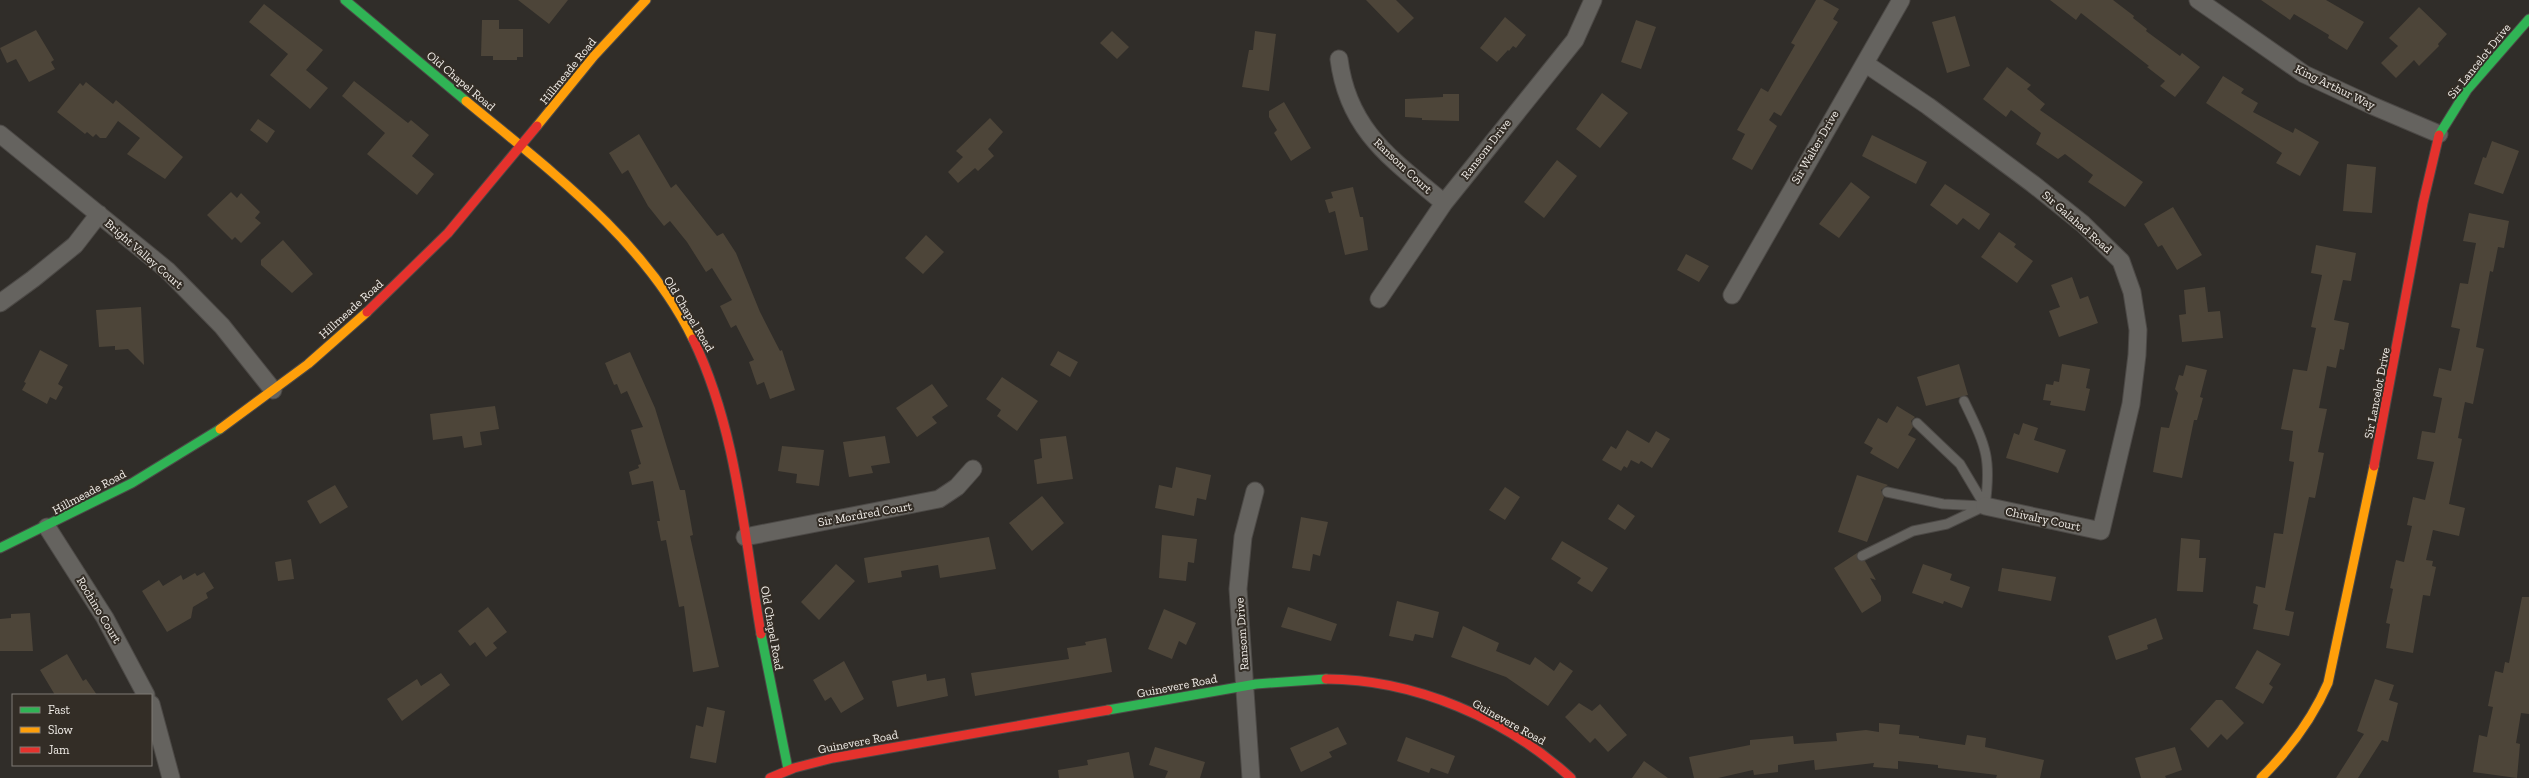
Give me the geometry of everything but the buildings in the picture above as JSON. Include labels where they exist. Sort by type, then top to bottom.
[{"type":"street","name":"Old Chapel Road","points":[[345,0],[522,148],[622,238],[667,296],[688,329],[712,381],[726,431],[767,671],[788,769]]},
{"type":"street","name":"Hillmeade Road","points":[[0,548],[47,527],[152,472],[198,443],[273,390],[324,349],[399,282],[448,233],[522,148],[595,56],[646,0]]},
{"type":"street","name":"Ransom Drive","points":[[1378,299],[1444,203],[1575,40],[1593,0]]},
{"type":"street","name":"Sir Walter Drive","points":[[1732,295],[1835,112],[1866,64],[1901,0]]},
{"type":"street","name":"King Arthur Way","points":[[2198,0],[2304,74],[2373,106],[2439,134]]},
{"type":"street","name":"Sir Lancelot Drive","points":[[2261,778],[2288,750],[2308,725],[2320,704],[2328,683],[2364,519],[2408,293],[2423,203],[2439,134],[2467,90],[2529,19]]},
{"type":"street","name":"Ransom Court","points":[[1339,59],[1348,99],[1364,127],[1383,150],[1444,203]]},
{"type":"street","name":"Sir Galahad Road","points":[[1866,64],[1928,106],[2033,184],[2083,224],[2121,261],[2132,292],[2138,330],[2137,355],[2131,404],[2101,531]]},
{"type":"street","name":"Bright Valley Court","points":[[0,134],[167,270],[222,326],[273,390]]},
{"type":"street","points":[[0,303],[75,245],[99,214]]},
{"type":"street","name":"Sir Mordred Court","points":[[745,538],[932,501],[951,492],[973,469]]},
{"type":"street","name":"Ransom Drive","points":[[1251,778],[1246,685],[1240,634],[1239,569],[1243,537],[1255,491]]},
{"type":"street","name":"Chivalry Court","points":[[1985,506],[2101,531]]},
{"type":"street","name":"Rochino Court","points":[[47,527],[106,618],[145,694]]},
{"type":"street","name":"Guinevere Road","points":[[770,778],[788,769],[934,739],[1246,685],[1309,679],[1354,681],[1401,689],[1458,708],[1484,720],[1544,754],[1571,778]]},
{"type":"street","points":[[152,708],[172,778]]},
{"type":"lane","points":[[1964,401],[1984,444],[1988,460],[1985,506]]},
{"type":"lane","points":[[1917,423],[1960,464],[1985,506]]},
{"type":"lane","points":[[1888,492],[1943,504],[1985,506]]},
{"type":"lane","points":[[1862,556],[1913,531],[1947,524],[1985,506]]},
{"type":"traffic: fast","points":[[345,0],[466,101]]},
{"type":"traffic: fast","points":[[2439,135],[2467,90],[2529,19]]},
{"type":"traffic: fast","points":[[0,548],[132,483],[220,429]]},
{"type":"traffic: fast","points":[[761,634],[788,769]]},
{"type":"traffic: fast","points":[[1108,710],[1256,684],[1326,679]]},
{"type":"traffic: slow","points":[[537,126],[594,56],[646,0]]},
{"type":"traffic: slow","points":[[466,101],[561,180],[622,238],[649,270],[673,303],[693,339]]},
{"type":"traffic: slow","points":[[220,429],[308,364],[367,312]]},
{"type":"traffic: slow","points":[[2261,778],[2281,757],[2299,734],[2315,710],[2328,683],[2374,466]]},
{"type":"traffic: jam","points":[[367,312],[448,233],[537,126]]},
{"type":"traffic: jam","points":[[2374,466],[2423,203],[2439,135]]},
{"type":"traffic: jam","points":[[693,339],[708,374],[720,410],[729,446],[744,521],[761,634]]},
{"type":"traffic: jam","points":[[1326,679],[1359,681],[1392,686],[1458,706],[1489,721],[1518,738],[1546,757],[1571,778]]},
{"type":"traffic: jam","points":[[770,778],[794,768],[833,758],[1108,710]]}]
